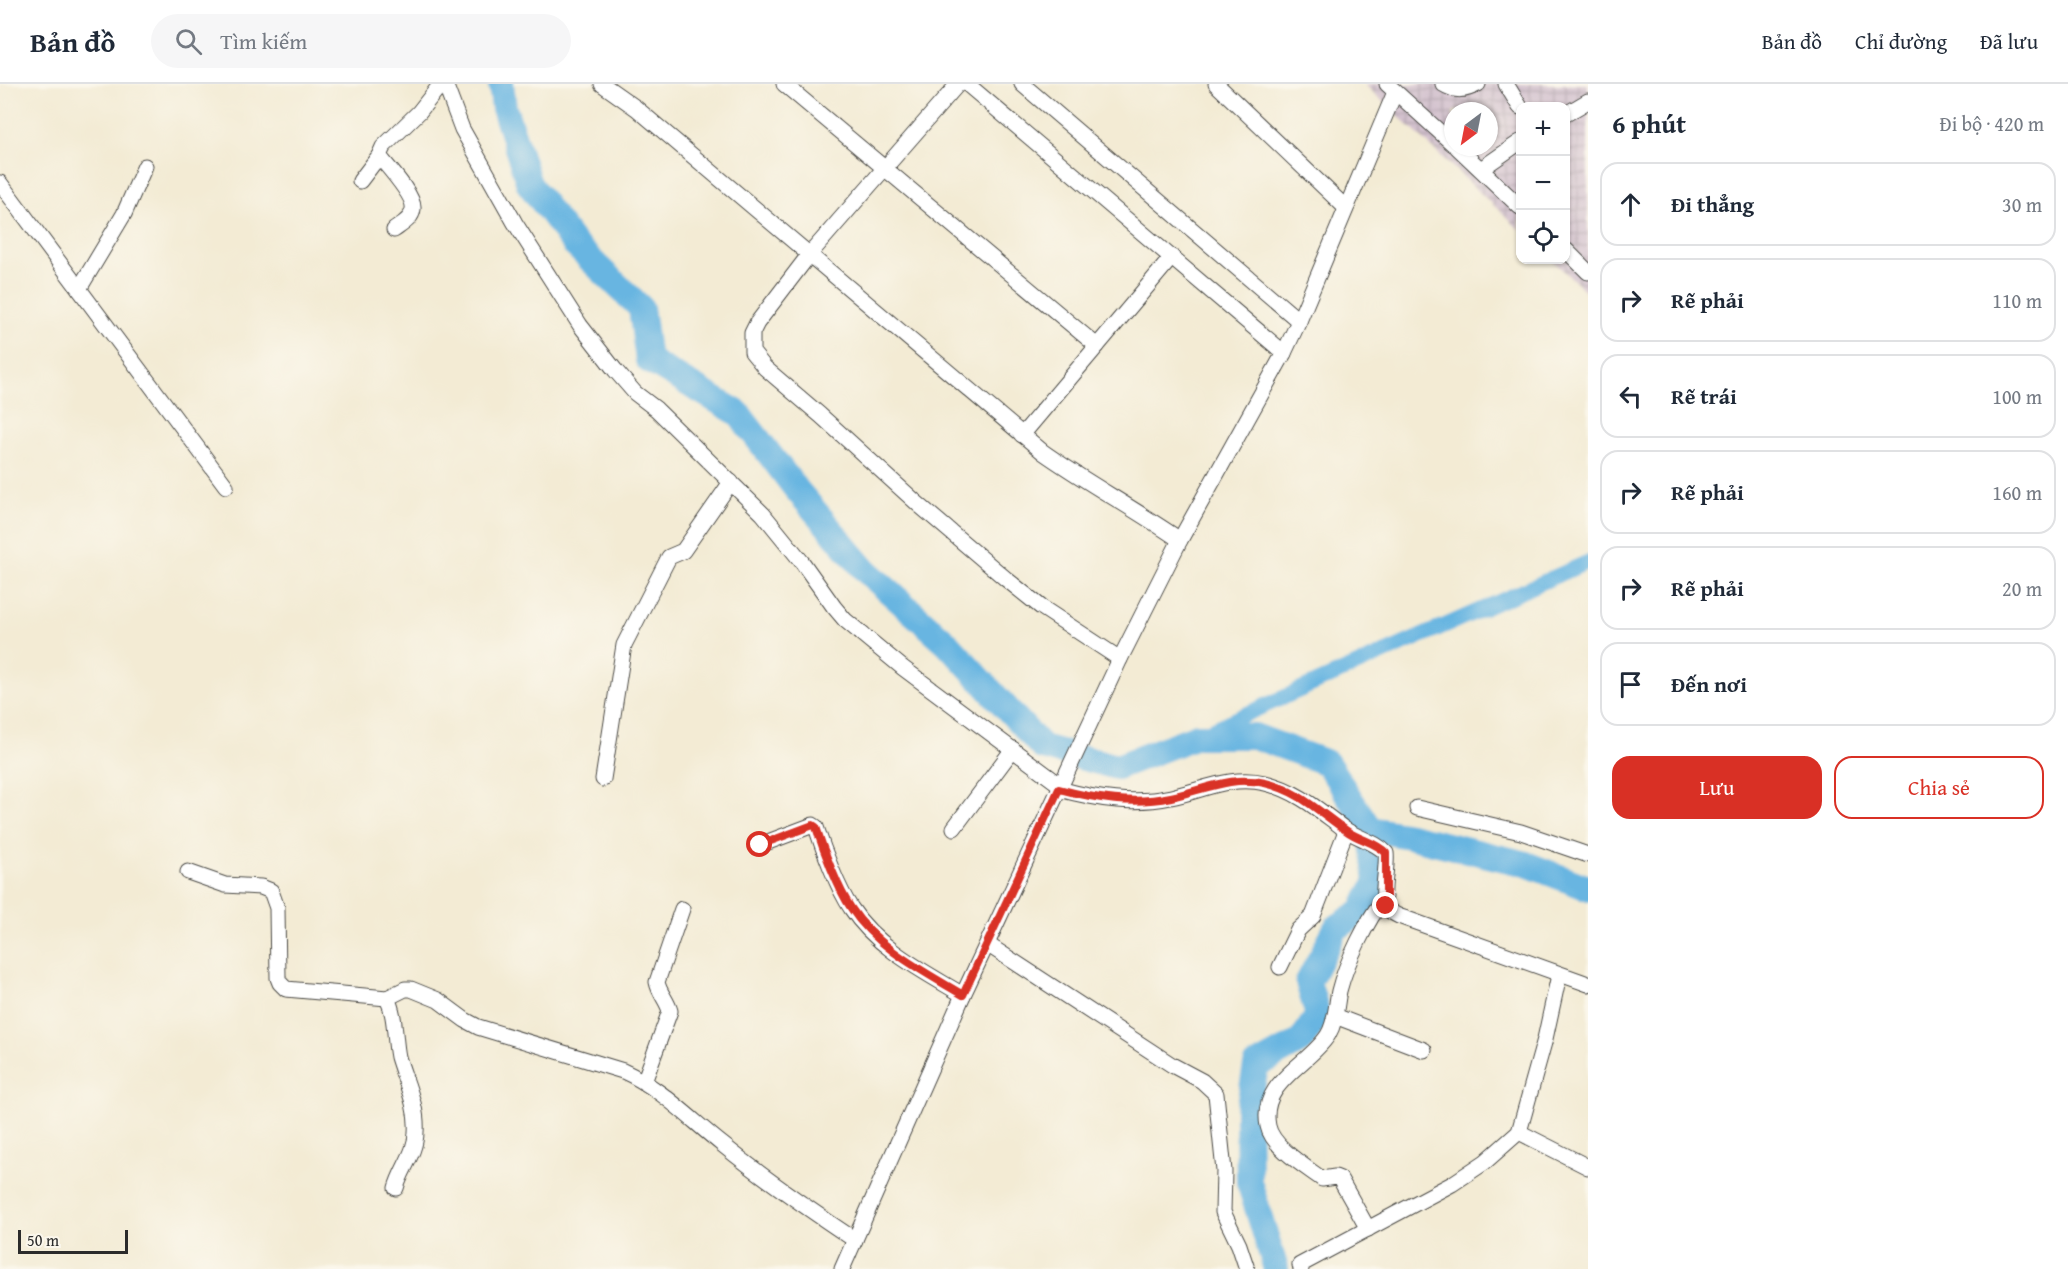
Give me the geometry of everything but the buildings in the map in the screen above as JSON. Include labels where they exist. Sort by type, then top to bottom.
[{"type":"street","points":[[360,181],[379,156],[382,147],[419,112],[443,84],[462,129],[486,173],[521,232],[602,355],[635,393],[656,409],[776,529],[845,620],[903,668],[1061,785],[1099,798],[1131,801],[1170,797],[1236,780],[1250,780],[1279,788],[1309,802],[1354,835],[1376,845],[1386,853],[1388,862],[1386,906],[1398,916],[1588,984]]},
{"type":"street","points":[[602,84],[636,108],[1022,435],[1074,473],[1136,509],[1180,540]]},
{"type":"street","points":[[784,84],[1097,346]]},
{"type":"street","points":[[958,84],[809,255],[752,333],[752,352],[757,360],[997,572],[1041,607],[1120,659]]},
{"type":"street","points":[[967,84],[1284,353]]},
{"type":"street","points":[[1022,84],[1299,321]]},
{"type":"street","points":[[1216,84],[1346,208]]},
{"type":"street","points":[[1443,84],[1461,91],[1478,84]]},
{"type":"street","points":[[1506,84],[1518,102]]},
{"type":"street","points":[[842,1269],[963,995],[1120,659],[1180,540],[1284,353],[1299,321],[1346,208],[1391,88],[1444,136]]},
{"type":"street","points":[[1570,112],[1588,101]]},
{"type":"street","points":[[1481,169],[1516,145]]},
{"type":"street","points":[[379,156],[413,203],[409,218],[394,230]]},
{"type":"street","points":[[1466,156],[1516,202]]},
{"type":"street","points":[[79,290],[124,214],[145,166]]},
{"type":"street","points":[[0,183],[226,486]]},
{"type":"street","points":[[1570,254],[1588,272]]},
{"type":"street","points":[[1022,435],[1172,257]]},
{"type":"street","points":[[603,779],[624,645],[669,557],[683,551],[731,482]]},
{"type":"street","points":[[954,828],[1013,749]]},
{"type":"street","points":[[1417,808],[1521,832],[1588,855]]},
{"type":"street","points":[[760,845],[813,825],[816,827],[850,907],[863,923],[892,950],[963,995]]},
{"type":"street","points":[[1280,967],[1298,930],[1313,916],[1354,835]]},
{"type":"street","points":[[188,872],[204,876],[219,884],[233,887],[261,887],[271,891],[277,909],[278,978],[283,986],[290,990],[387,998],[405,988],[411,989],[438,1000],[478,1028],[623,1071],[644,1082],[773,1184],[855,1240]]},
{"type":"street","points":[[1368,1229],[1340,1179],[1335,1177],[1322,1179],[1283,1149],[1268,1126],[1269,1106],[1277,1086],[1322,1044],[1330,1032],[1344,975],[1370,919],[1385,897]]},
{"type":"street","points":[[644,1082],[670,1011],[667,1000],[658,990],[657,982],[682,909]]},
{"type":"street","points":[[987,944],[1172,1065],[1202,1080],[1213,1090],[1219,1104],[1224,1171],[1223,1212],[1239,1245],[1247,1269]]},
{"type":"street","points":[[1300,1269],[1300,1265],[1452,1184],[1485,1162],[1519,1132],[1545,1039],[1559,975]]},
{"type":"street","points":[[387,998],[392,1008],[398,1055],[413,1104],[417,1133],[409,1159],[396,1188]]},
{"type":"street","points":[[1335,1016],[1424,1050]]},
{"type":"street","points":[[1519,1132],[1588,1167]]},
{"type":"shaded area","points":[[1364,84],[1588,84],[1588,293],[1556,264],[1570,264],[1570,102],[1516,102],[1516,226]]},
{"type":"waterway","points":[[501,84],[504,108],[529,184],[575,245],[641,308],[648,360],[738,413],[796,489],[866,571],[947,643],[1042,747],[1117,767],[1197,736],[1254,736],[1327,763],[1370,829],[1377,881],[1362,911],[1336,928],[1308,982],[1318,1015],[1301,1041],[1256,1066],[1248,1112],[1249,1182],[1276,1269]]},
{"type":"waterway","points":[[1197,736],[1588,562]]},
{"type":"waterway","points":[[1370,829],[1526,864],[1588,888]]},
{"type":"route","points":[[760,845],[809,825],[816,827],[850,907],[867,928],[892,950],[963,995],[1059,789],[1081,795],[1131,801],[1170,797],[1236,780],[1266,783],[1309,802],[1352,835],[1383,849],[1388,862],[1386,906]]}]
